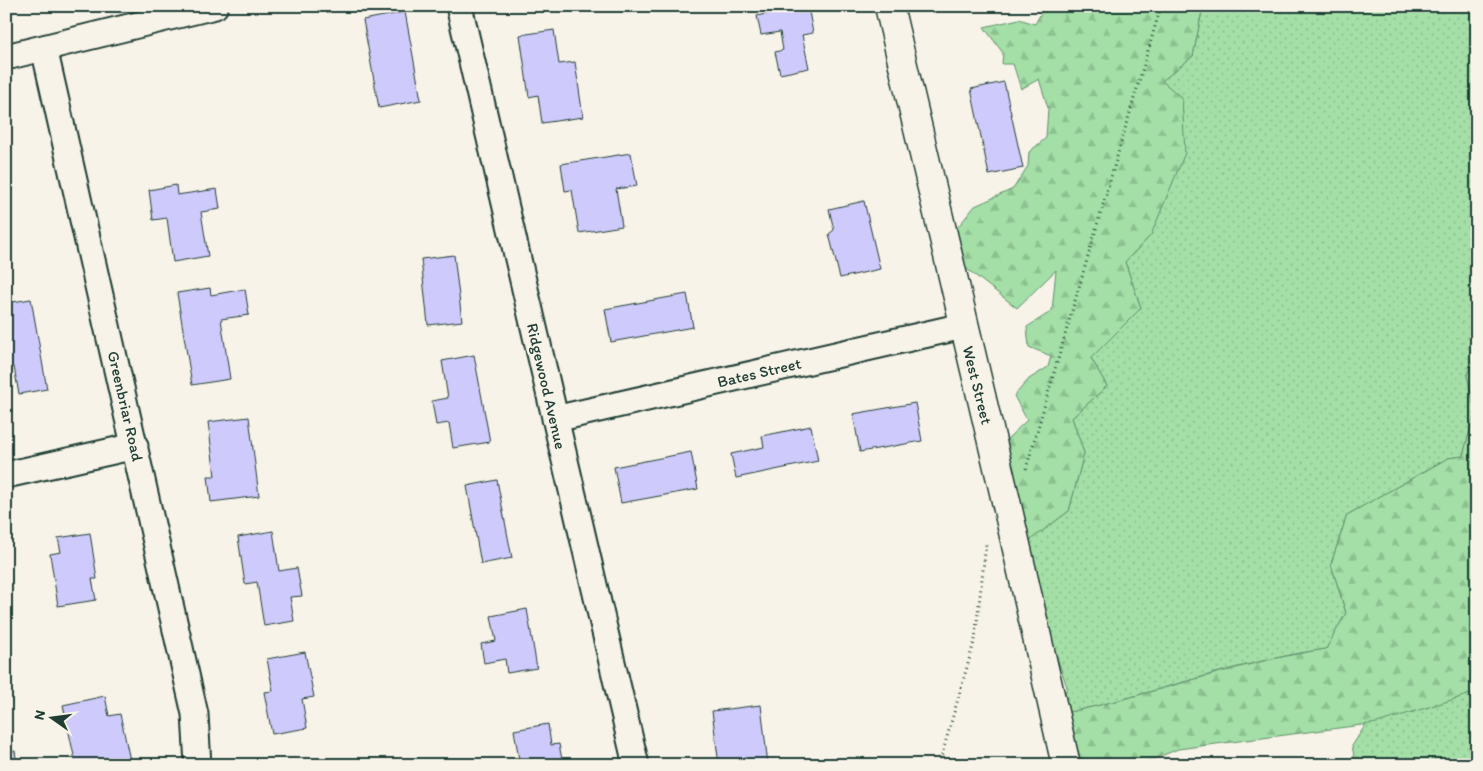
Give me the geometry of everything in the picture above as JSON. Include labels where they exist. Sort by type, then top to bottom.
[{"type":"street","points":[[6,57],[215,6]]},
{"type":"street","name":"Ridgewood Avenue","points":[[459,6],[636,765]]},
{"type":"street","name":"West Street","points":[[889,6],[963,326],[1006,501],[1066,765]]},
{"type":"street","name":"Greenbriar Road","points":[[44,48],[195,714],[198,765]]},
{"type":"street","name":"Bates Street","points":[[555,419],[963,326]]},
{"type":"street","points":[[6,475],[135,446]]},
{"type":"path","points":[[1006,501],[1021,485],[1045,410],[1161,6]]},
{"type":"path","points":[[939,765],[975,639],[987,541]]},
{"type":"green space","points":[[1045,6],[1203,6],[1193,56],[1162,81],[1182,98],[1185,153],[1151,235],[1125,262],[1141,308],[1091,358],[1107,386],[1072,418],[1084,453],[1069,511],[1029,541],[1004,442],[1027,420],[1014,396],[1029,379],[1048,367],[1051,356],[1029,347],[1027,327],[1052,311],[1056,270],[1017,308],[958,262],[952,234],[975,206],[1013,189],[1028,166],[1029,152],[1046,138],[1048,108],[1039,79],[1021,89],[1013,64],[1002,64],[1003,53],[984,27],[1019,19],[1035,24]]},
{"type":"green space","points":[[1203,6],[1477,6],[1477,349],[1467,375],[1475,411],[1463,456],[1448,458],[1347,515],[1331,564],[1346,613],[1326,649],[1260,662],[1098,706],[1065,713],[1060,710],[1067,687],[1035,593],[1029,541],[1069,511],[1084,453],[1072,418],[1107,386],[1091,358],[1141,308],[1125,262],[1151,235],[1161,81],[1193,56]]},
{"type":"green space","points":[[1477,349],[1477,692],[1377,723],[1178,749],[1140,765],[1078,765],[1065,713],[1098,706],[1260,662],[1326,649],[1346,613],[1331,564],[1347,515],[1448,458],[1463,456],[1475,411],[1467,375]]},
{"type":"green space","points":[[1477,692],[1477,765],[1356,765],[1352,746],[1366,724]]},
{"type":"building","points":[[772,6],[808,6],[813,33],[802,35],[809,68],[780,74],[775,52],[783,50],[780,32],[761,35],[757,16],[774,12]]},
{"type":"building","points":[[405,12],[421,100],[379,108],[363,20]]},
{"type":"building","points":[[554,30],[559,64],[575,62],[583,117],[542,123],[538,95],[529,97],[520,35]]},
{"type":"building","points":[[1004,82],[1023,168],[989,175],[971,89]]},
{"type":"building","points":[[631,153],[637,186],[616,189],[622,226],[579,233],[572,190],[565,191],[561,164]]},
{"type":"building","points":[[176,185],[177,195],[217,189],[220,209],[201,212],[208,256],[173,262],[167,218],[153,220],[149,190]]},
{"type":"building","points":[[864,201],[880,269],[840,278],[829,234],[834,230],[829,209]]},
{"type":"building","points":[[454,255],[462,321],[428,325],[421,259]]},
{"type":"building","points":[[210,288],[211,295],[245,289],[249,315],[221,319],[230,379],[192,385],[177,293]]},
{"type":"building","points":[[687,294],[693,327],[611,342],[605,309]]},
{"type":"building","points":[[31,299],[47,389],[19,394],[14,367],[6,369],[6,303]]},
{"type":"building","points":[[474,355],[490,442],[453,448],[449,423],[436,425],[432,401],[448,398],[442,361]]},
{"type":"building","points":[[915,403],[922,441],[860,452],[853,414]]},
{"type":"building","points":[[249,417],[259,496],[211,502],[208,476],[215,476],[208,422]]},
{"type":"building","points":[[811,426],[818,461],[736,478],[731,454],[764,447],[762,436]]},
{"type":"building","points":[[691,452],[698,489],[621,503],[614,467]]},
{"type":"building","points":[[497,480],[512,558],[481,564],[467,486]]},
{"type":"building","points":[[273,531],[279,571],[297,568],[302,596],[290,597],[294,621],[264,626],[257,582],[245,584],[238,537]]},
{"type":"building","points":[[90,533],[97,579],[92,579],[96,600],[58,606],[50,554],[61,552],[58,538]]},
{"type":"building","points":[[527,609],[537,668],[507,673],[505,659],[484,663],[481,644],[496,641],[491,616]]},
{"type":"building","points":[[305,652],[314,697],[302,699],[307,728],[272,734],[264,692],[273,691],[267,659]]},
{"type":"building","points":[[105,696],[109,716],[120,714],[131,765],[76,765],[63,705]]},
{"type":"building","points":[[761,705],[768,765],[719,765],[712,711]]},
{"type":"building","points":[[548,724],[551,745],[559,744],[563,765],[520,765],[514,730]]},
{"type":"building","points":[[15,751],[17,764],[38,761],[38,765],[6,765],[6,752]]}]
